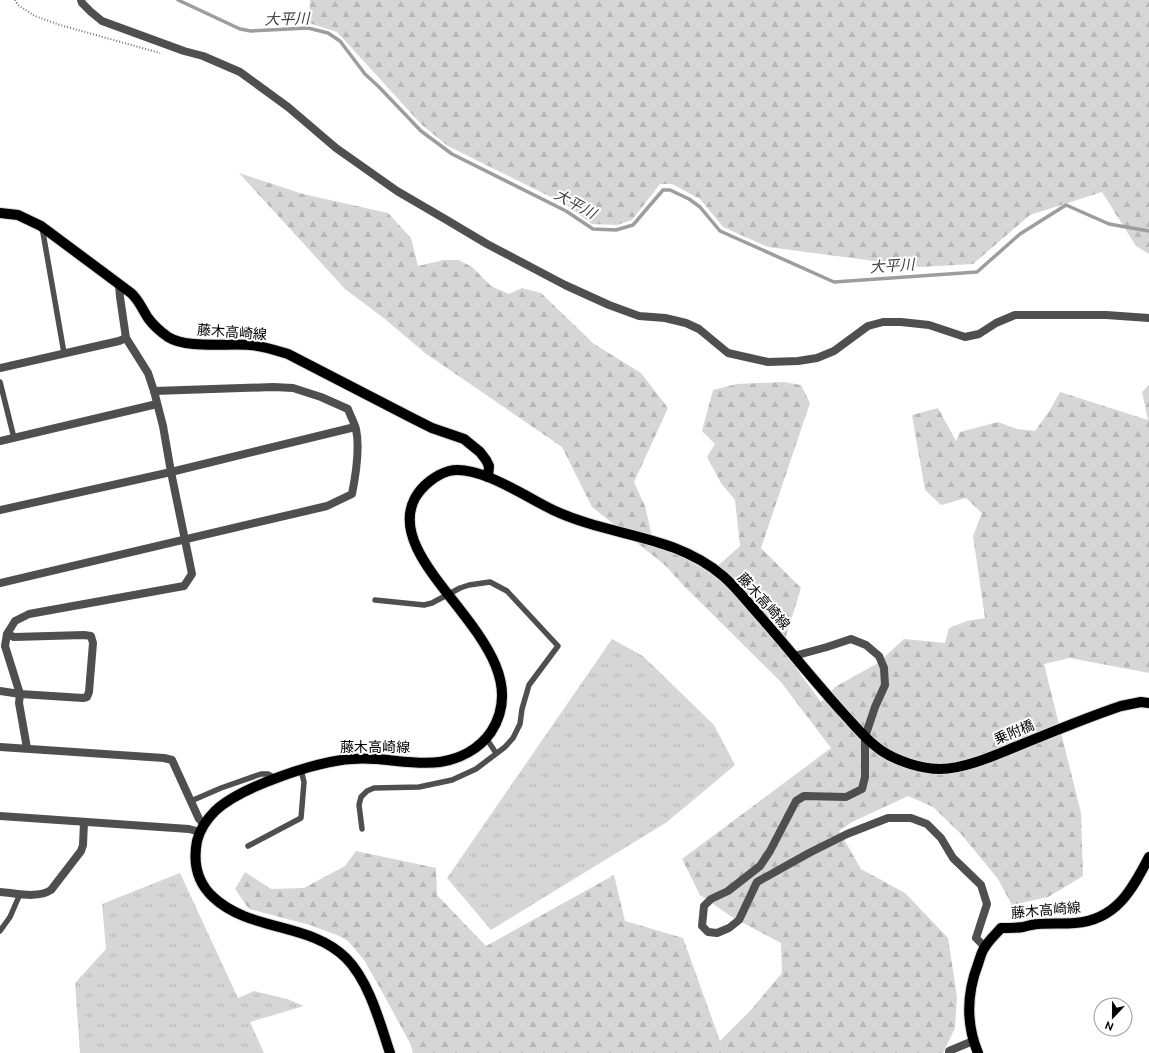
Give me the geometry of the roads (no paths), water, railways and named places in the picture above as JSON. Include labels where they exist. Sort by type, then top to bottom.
[{"type":"main road","name":"藤木高崎線","points":[[0,213],[18,215],[41,226],[137,298],[148,318],[168,337],[178,342],[191,344],[250,345],[288,354],[432,428],[464,439],[480,452],[486,460],[489,466],[488,477]]},
{"type":"main road","name":"藤木高崎線","points":[[202,828],[222,805],[240,794],[275,778],[321,763],[352,759],[437,762],[466,754],[476,748],[486,738],[495,724],[502,700],[500,681],[496,668],[483,641],[419,554],[411,529],[411,509],[420,490],[439,475],[451,471],[467,470],[488,477],[572,518],[591,525],[675,547],[692,555],[724,577],[865,737],[881,751],[894,758],[926,768],[940,769],[954,767],[989,757]]},
{"type":"main road","name":"乗附橋","points":[[989,757],[1121,706],[1141,702],[1149,703]]},
{"type":"main road","points":[[202,828],[196,850],[196,867],[199,878],[210,895],[222,905],[237,913],[313,937],[332,947],[344,956],[356,968],[366,989],[390,1053]]},
{"type":"main road","name":"藤木高崎線","points":[[978,1053],[973,1040],[969,1003],[976,970],[985,947],[1001,928],[1022,927],[1037,924],[1075,923],[1100,917],[1113,910],[1131,889],[1149,857]]},
{"type":"street","points":[[81,0],[90,12],[102,21],[184,51],[203,56],[240,72],[288,108],[336,148],[397,191],[487,244],[565,285],[609,305],[639,316],[666,318],[686,323],[699,329],[728,353],[768,362],[798,362],[817,358],[834,351],[868,326],[883,322],[902,322],[928,326],[965,337],[979,334],[996,323],[1015,315],[1106,315],[1149,318]]},
{"type":"street","points":[[27,748],[19,703],[20,694],[5,646],[7,634],[16,621],[30,614],[184,586],[192,574],[163,426],[148,373],[126,338],[120,297],[120,285]]},
{"type":"street","points":[[0,368],[126,338]]},
{"type":"street","points":[[0,583],[328,506],[352,494],[356,469],[357,438],[355,427],[348,409],[321,397],[293,388],[273,387],[154,390]]},
{"type":"street","points":[[0,441],[157,404]]},
{"type":"street","points":[[0,510],[171,472],[355,427]]},
{"type":"street","points":[[0,691],[20,694],[83,698],[87,697],[89,692],[93,639],[91,636],[14,636],[7,634]]},
{"type":"street","points":[[794,656],[850,639],[866,645],[879,656],[884,668],[885,685],[875,707],[865,737],[865,777],[862,789],[846,797],[804,796],[796,801],[770,851],[760,866],[728,891],[711,899],[704,906],[702,926],[708,932],[717,933],[729,928],[739,920],[745,911],[757,882],[809,853],[847,834],[888,818],[911,818],[927,824],[941,838],[953,858],[981,885],[987,904],[976,938],[985,947]]},
{"type":"street","points":[[0,747],[164,758],[172,760],[199,818],[202,828],[189,829],[0,816]]},
{"type":"street","points":[[0,892],[33,895],[51,890],[81,851],[83,845],[84,822]]},
{"type":"street","points":[[949,1053],[949,1051],[973,1040]]},
{"type":"lane","points":[[41,226],[64,353]]},
{"type":"lane","points":[[0,382],[14,438]]},
{"type":"lane","points":[[362,829],[359,805],[361,797],[367,791],[374,788],[419,787],[447,782],[462,777],[476,769],[513,738],[520,724],[529,685],[558,646],[503,588],[490,582],[460,588],[432,604],[424,606],[375,600]]},
{"type":"lane","points":[[486,738],[496,753]]},
{"type":"lane","points":[[248,846],[301,818],[304,782],[300,770]]},
{"type":"lane","points":[[191,801],[260,774],[268,774],[275,778]]},
{"type":"lane","points":[[0,931],[7,921],[20,894]]},
{"type":"waterway","name":"大平川","points":[[178,0],[240,29],[251,31],[308,28],[328,33],[340,41],[365,74],[421,131],[452,154],[566,211],[593,229],[616,230],[633,225],[663,190],[670,190],[689,199],[700,207],[720,231],[834,282],[977,272],[1020,234],[1066,205],[1109,224],[1149,231]]}]
